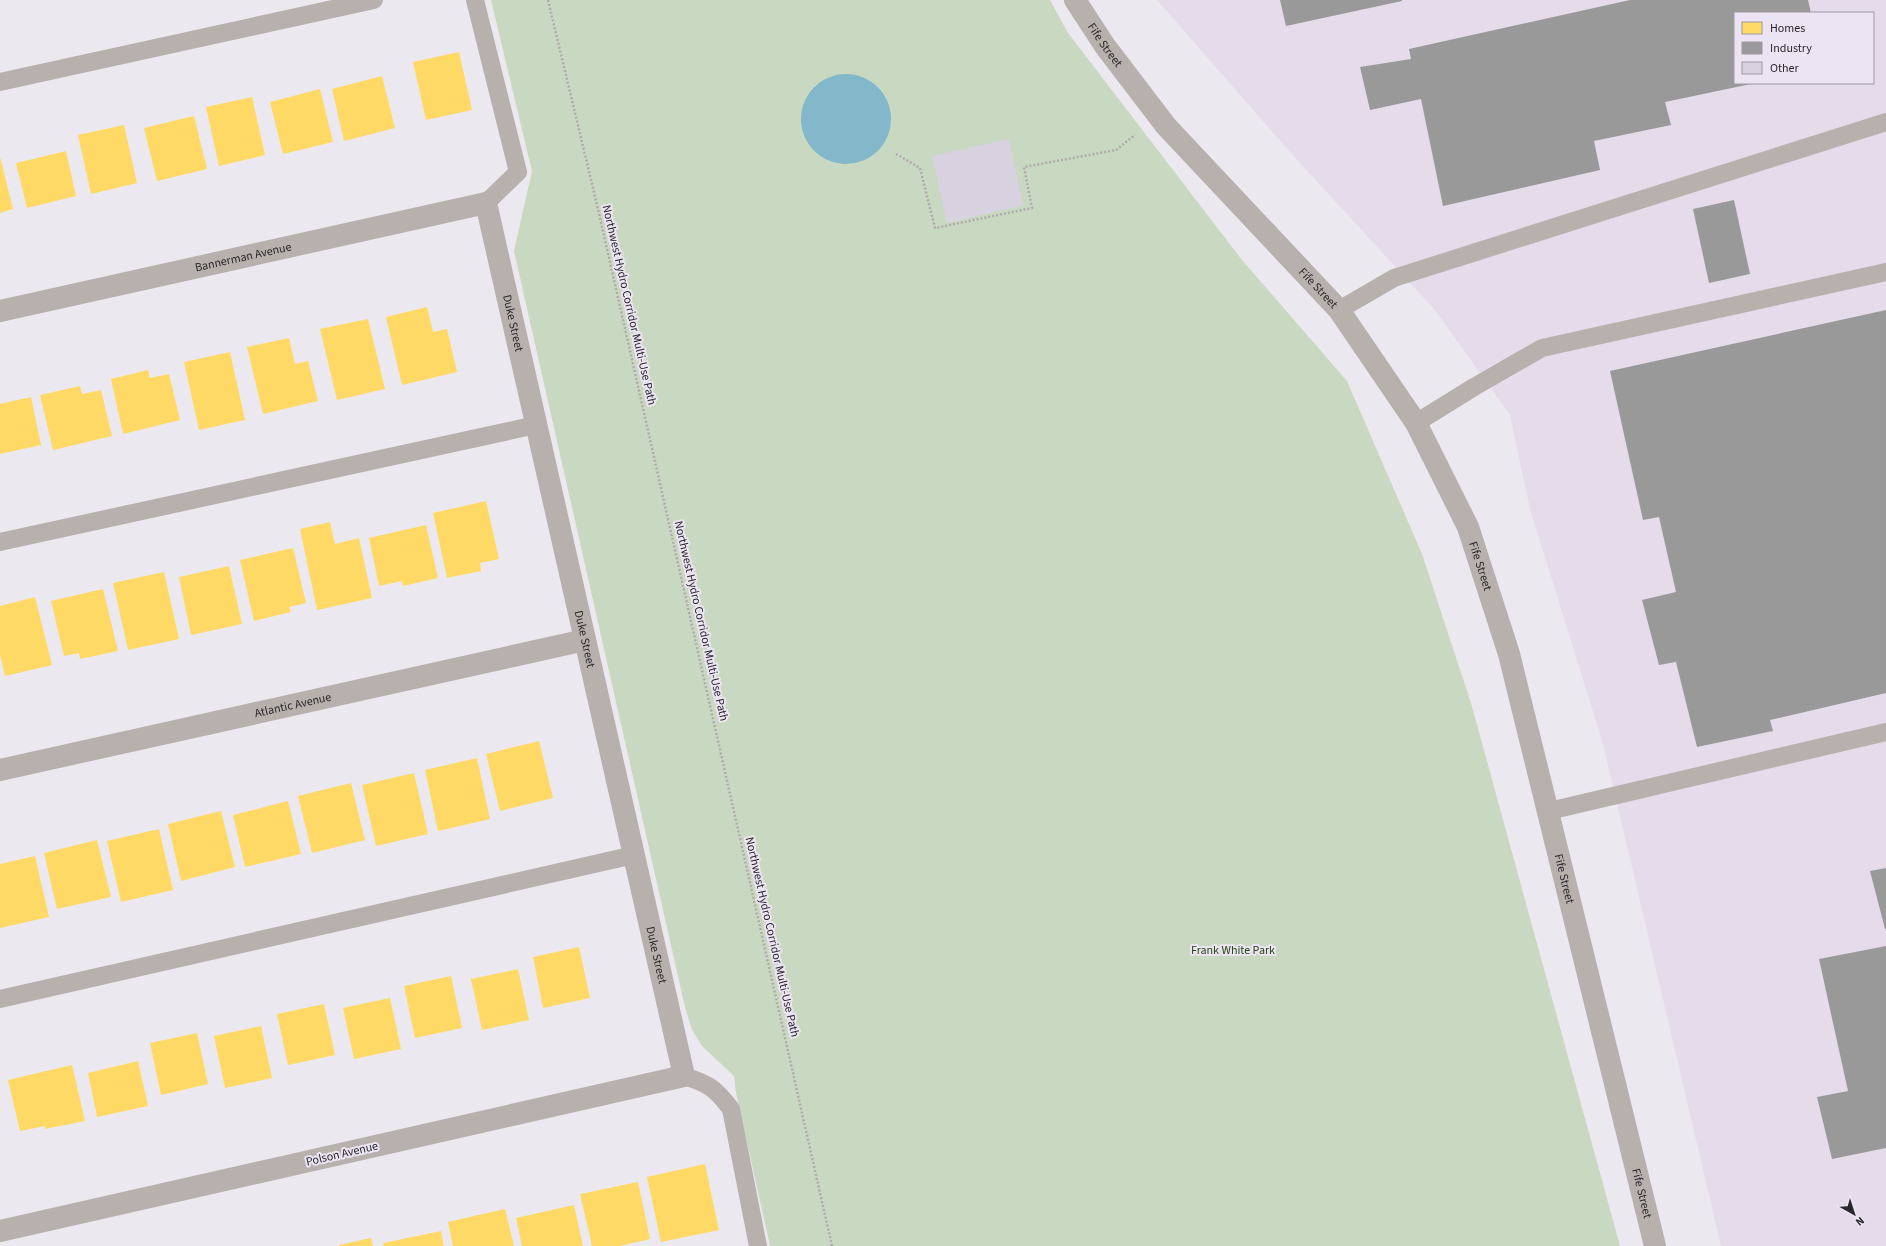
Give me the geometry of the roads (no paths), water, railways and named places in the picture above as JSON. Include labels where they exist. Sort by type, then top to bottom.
[{"type":"street","name":"Fife Street","points":[[1075,0],[1105,46],[1160,117],[1340,310],[1416,422],[1468,527],[1510,654],[1655,1246]]},
{"type":"street","name":"Bannerman Avenue","points":[[0,311],[486,203]]},
{"type":"street","name":"Duke Street","points":[[486,203],[684,1076]]},
{"type":"street","name":"Atlantic Avenue","points":[[0,770],[585,640]]},
{"type":"street","name":"Polson Avenue","points":[[0,1231],[684,1076]]},
{"type":"lane","points":[[0,82],[374,0]]},
{"type":"lane","points":[[475,0],[518,172],[486,203]]},
{"type":"lane","points":[[1340,310],[1394,278],[1886,122]]},
{"type":"lane","points":[[1416,422],[1474,386],[1542,348],[1886,272]]},
{"type":"lane","points":[[0,542],[536,425]]},
{"type":"lane","points":[[1549,811],[1886,732]]},
{"type":"lane","points":[[0,999],[634,855]]},
{"type":"lane","points":[[684,1076],[704,1082],[718,1091],[731,1109],[758,1246]]},
{"type":"water","points":[[846,74],[855,75],[871,82],[883,94],[890,110],[890,128],[883,144],[871,156],[855,163],[846,164],[837,163],[821,156],[809,144],[802,128],[801,119],[802,110],[809,94],[821,82],[837,75]]},
{"type":"park label","name":"Frank White Park","points":[[1233,950]]}]
